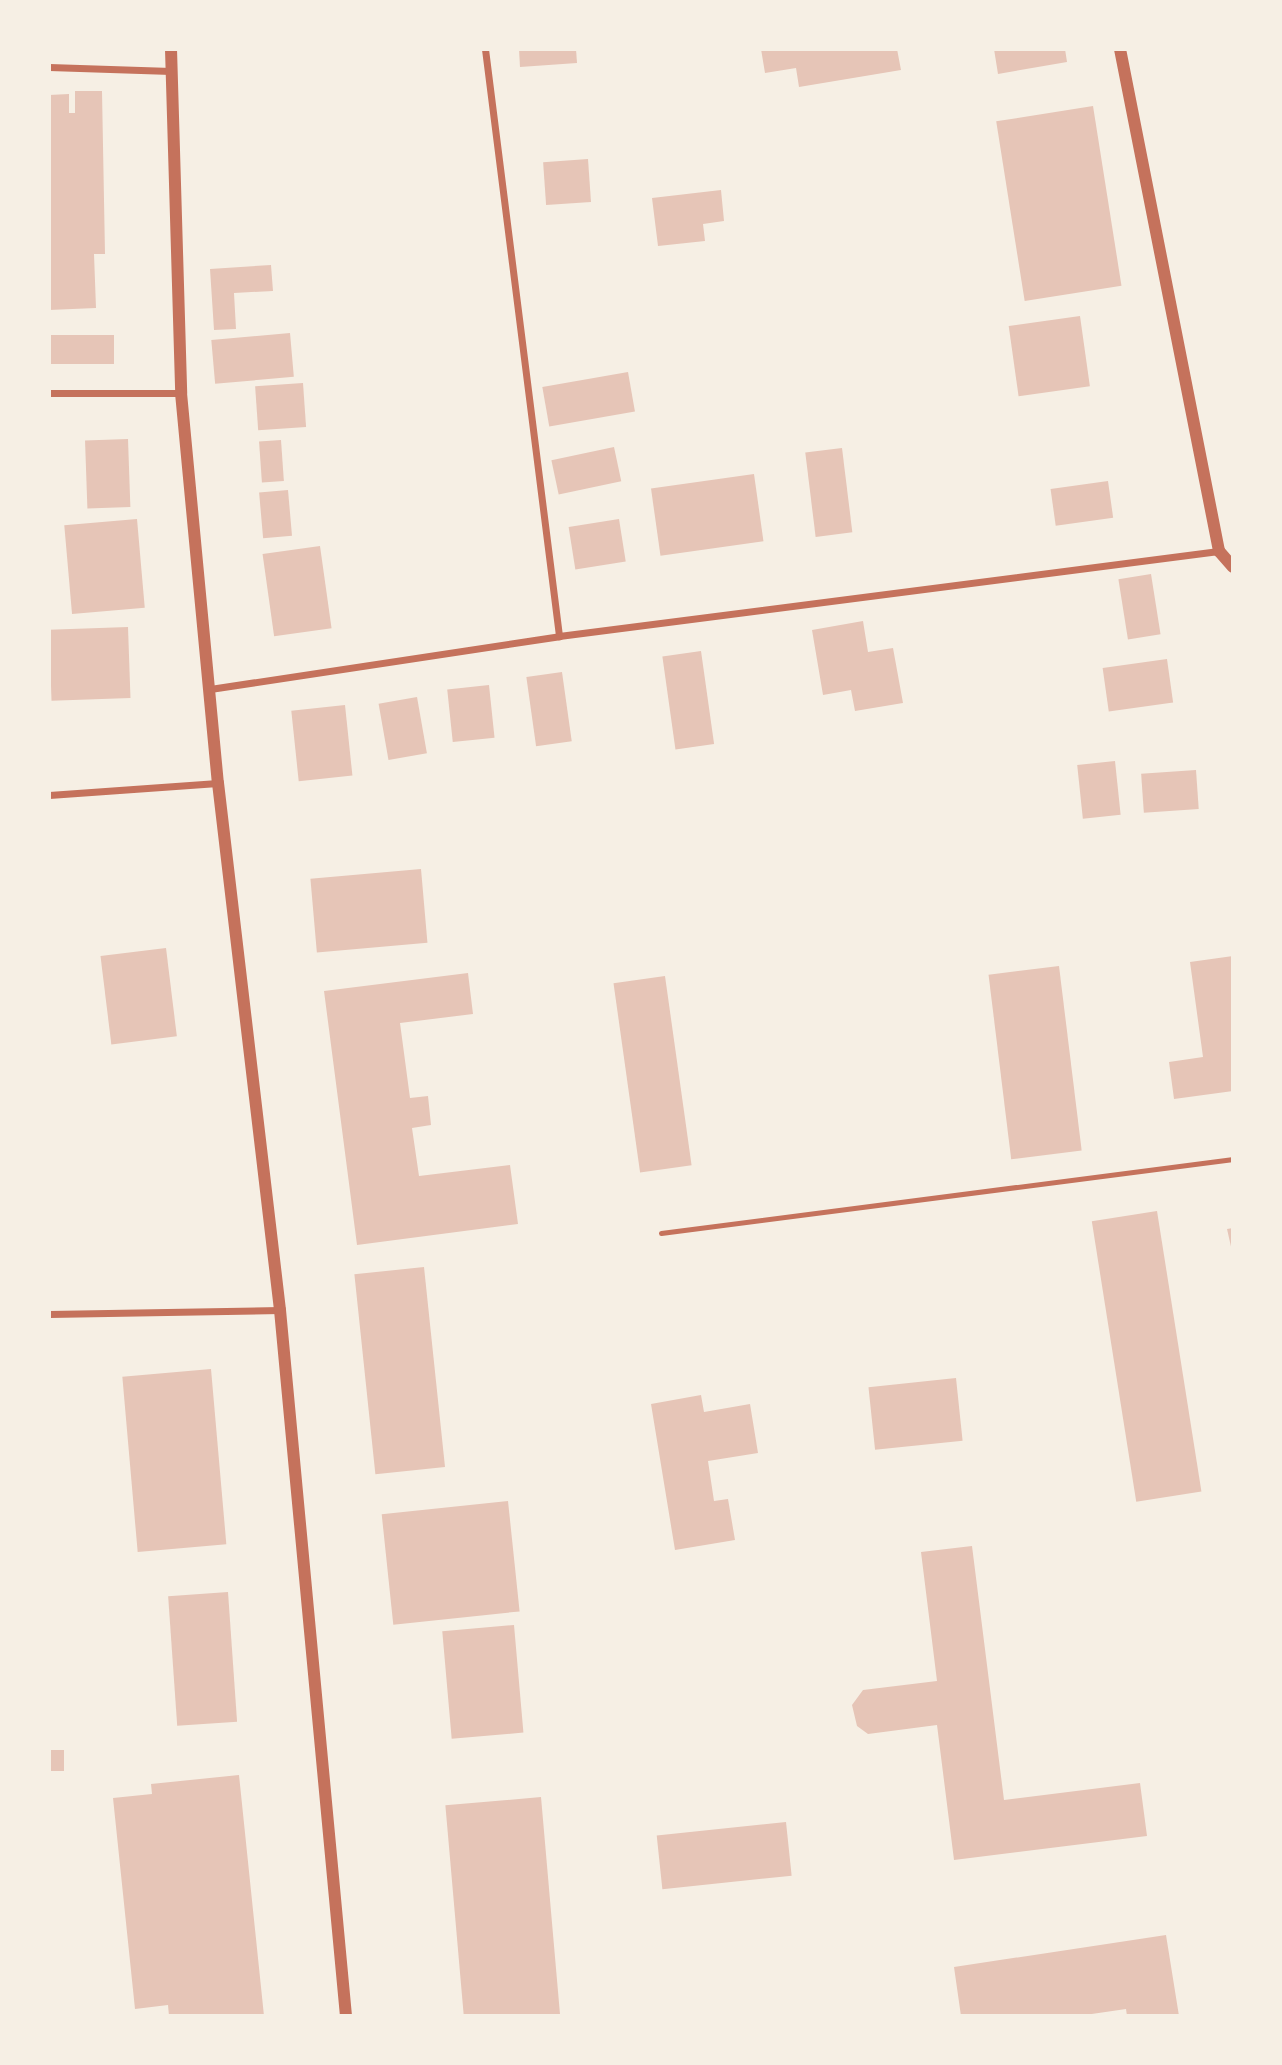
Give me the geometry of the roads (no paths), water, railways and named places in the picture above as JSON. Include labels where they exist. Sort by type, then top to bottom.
[{"type":"street","points":[[171,49],[181,393],[218,783],[280,1310],[346,2016]]},
{"type":"street","points":[[485,49],[487,95],[559,636]]},
{"type":"street","points":[[1120,49],[1219,551],[1233,567]]},
{"type":"street","points":[[49,67],[171,71]]},
{"type":"street","points":[[49,394],[181,393]]},
{"type":"street","points":[[210,689],[559,636],[1219,551]]},
{"type":"street","points":[[49,795],[218,783]]},
{"type":"street","points":[[49,1314],[280,1310]]},
{"type":"lane","points":[[661,1233],[1233,1159]]}]
